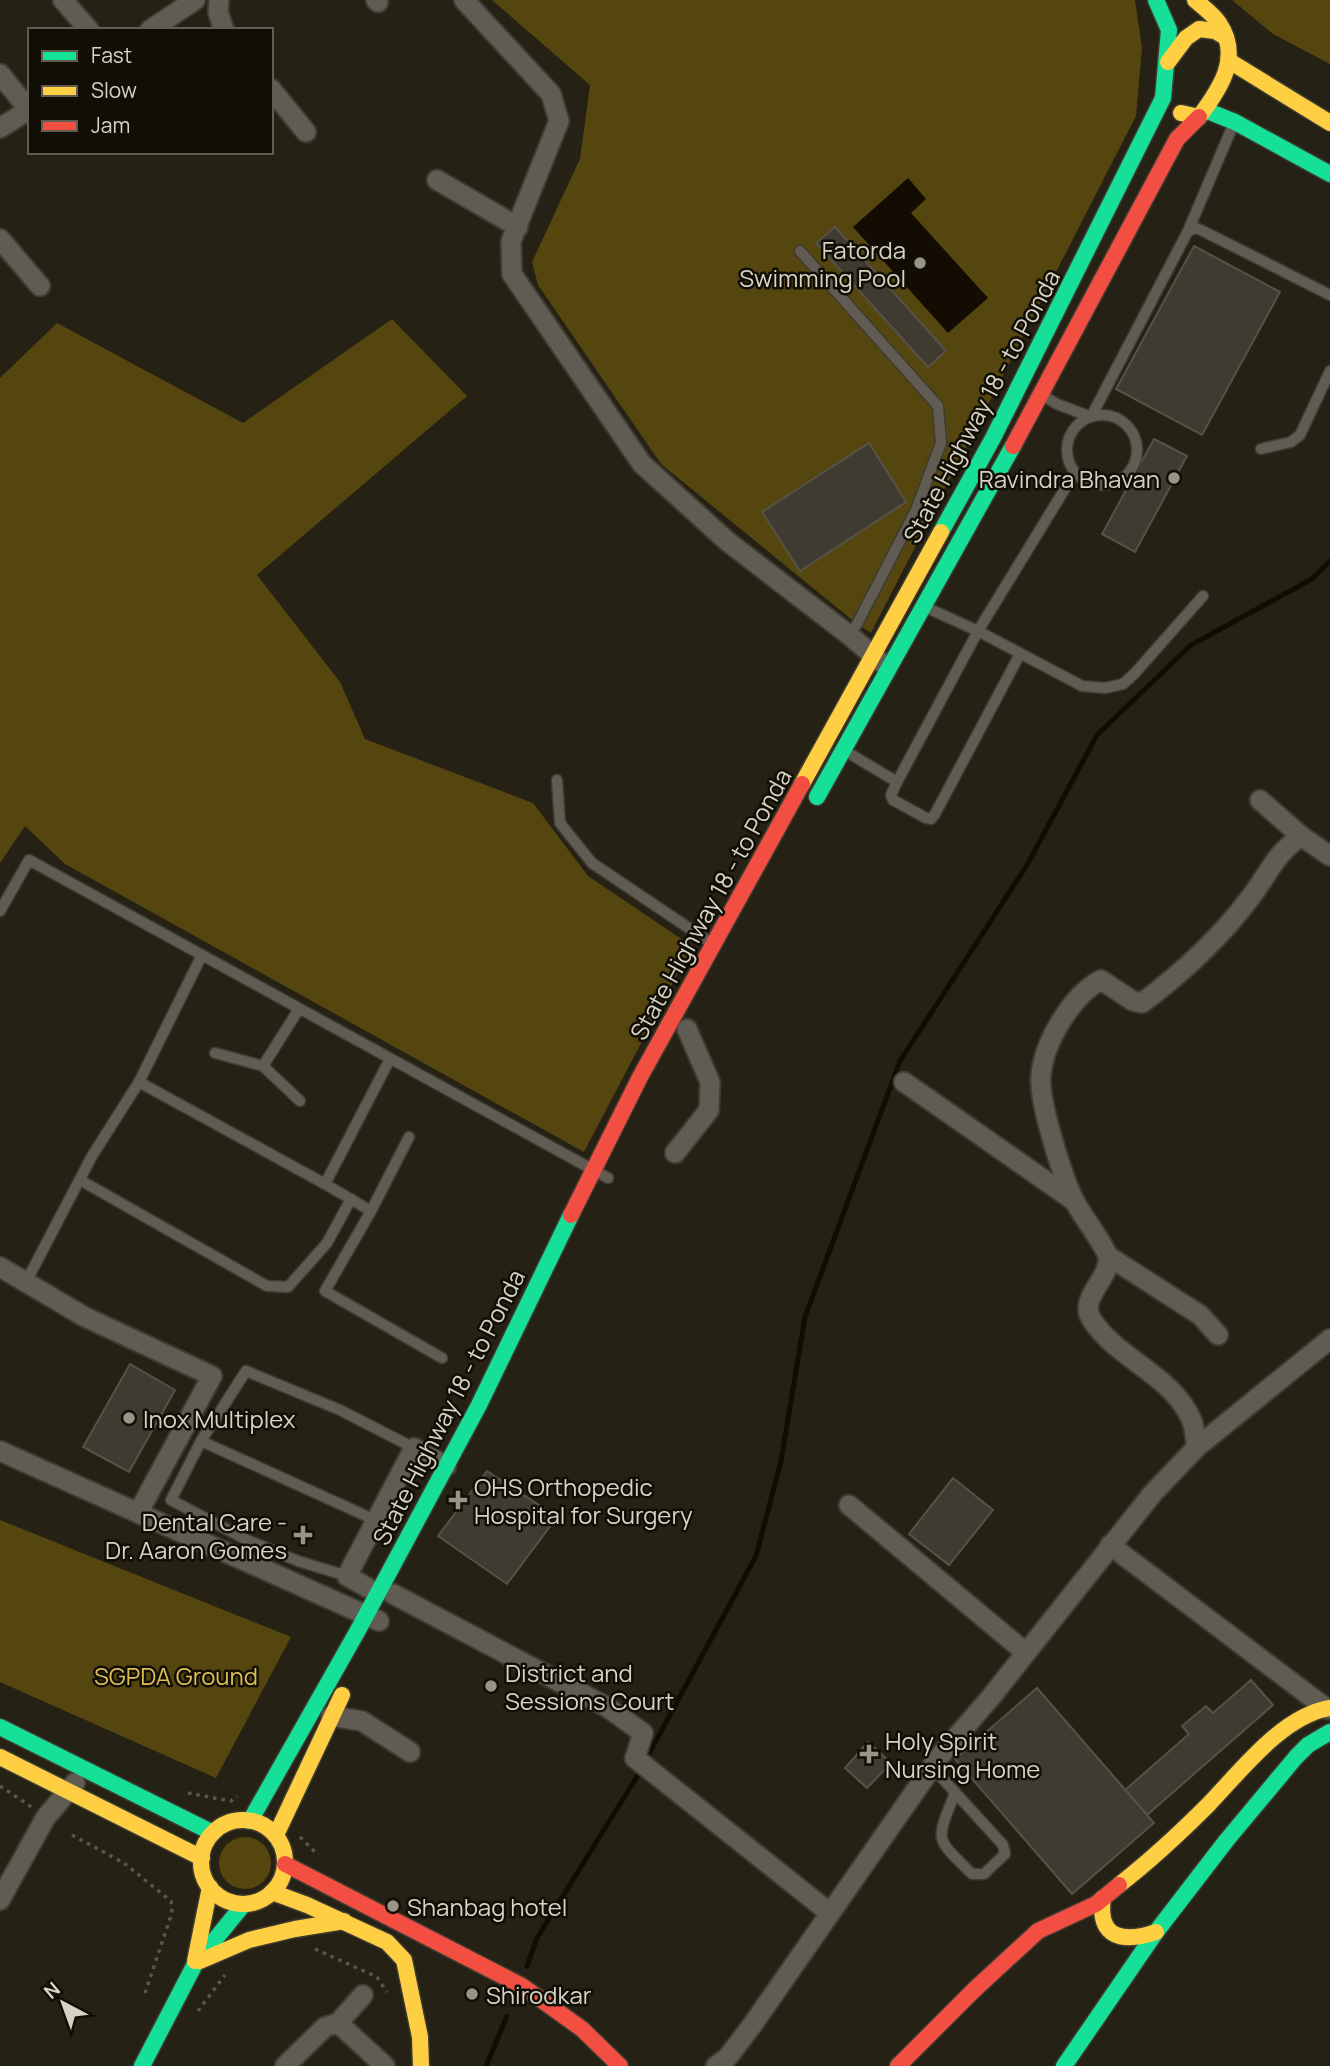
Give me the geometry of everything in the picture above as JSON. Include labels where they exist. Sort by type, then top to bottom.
[{"type":"main road","name":"State Highway 18 - to Ponda","points":[[385,1594],[446,1465],[479,1405],[592,1170],[640,1077],[993,438],[1163,98],[1169,30],[1156,0]]},
{"type":"main road","points":[[1195,0],[1218,22],[1230,47],[1231,62],[1222,85],[1202,113]]},
{"type":"main road","points":[[1168,62],[1186,37],[1196,29],[1206,27],[1217,30],[1225,37]]},
{"type":"main road","points":[[1231,62],[1330,123]]},
{"type":"main road","points":[[1163,98],[1175,111],[1202,113],[1235,122],[1330,174]]},
{"type":"main road","name":"State Highway 18 - to Ponda","points":[[806,817],[1042,395],[1177,139],[1202,113]]},
{"type":"main road","name":"State Highway 18 - to Ponda","points":[[674,1054],[690,1024]]},
{"type":"main road","points":[[605,1184],[617,1159]]},
{"type":"main road","name":"State Highway 18 - to Ponda","points":[[250,1821],[372,1618],[555,1286]]},
{"type":"main road","name":"State Highway 18 - to Ponda","points":[[276,1835],[352,1674],[372,1618]]},
{"type":"main road","points":[[898,2066],[1038,1931],[1096,1904],[1155,1856],[1248,1762],[1290,1725],[1329,1705]]},
{"type":"main road","points":[[0,1727],[213,1833]]},
{"type":"main road","points":[[1067,2065],[1156,1932],[1226,1841],[1296,1757],[1308,1745],[1330,1732]]},
{"type":"main road","points":[[0,1757],[202,1858]]},
{"type":"main road","points":[[250,1821],[268,1828],[276,1835],[281,1844],[285,1864],[283,1874],[272,1892],[254,1902],[244,1904],[225,1899],[210,1887],[202,1868],[202,1858],[205,1844],[213,1833],[223,1825],[250,1821]]},
{"type":"main road","points":[[285,1864],[522,1986],[582,2029],[620,2066]]},
{"type":"main road","points":[[195,1964],[210,1887]]},
{"type":"main road","points":[[272,1892],[344,1921],[387,1942],[404,1960],[419,2037],[421,2066]]},
{"type":"main road","points":[[1103,1898],[1103,1923],[1115,1934],[1128,1939],[1156,1932]]},
{"type":"main road","points":[[142,2066],[195,1964],[244,1904]]},
{"type":"main road","points":[[195,1964],[249,1940],[295,1928],[344,1921]]},
{"type":"street","points":[[63,0],[87,28]]},
{"type":"street","points":[[219,0],[218,12],[223,28]]},
{"type":"street","points":[[464,0],[551,94],[559,121],[512,241],[512,274],[642,464],[727,541],[849,635],[889,670]]},
{"type":"street","points":[[152,28],[189,2]]},
{"type":"street","points":[[0,74],[28,108]]},
{"type":"street","points":[[273,91],[306,132]]},
{"type":"street","points":[[0,128],[28,110]]},
{"type":"street","points":[[437,180],[518,228]]},
{"type":"street","points":[[0,239],[40,286]]},
{"type":"street","points":[[1260,800],[1301,836],[1330,856]]},
{"type":"street","points":[[1218,1335],[1200,1315],[1108,1256],[1073,1200],[1046,1113],[1040,1077],[1046,1050],[1084,989],[1101,980],[1133,1001],[1142,1003],[1216,937],[1251,897],[1273,862],[1301,836]]},
{"type":"street","points":[[675,1153],[709,1110],[710,1082],[690,1024]]},
{"type":"street","points":[[904,1082],[1073,1200]]},
{"type":"street","points":[[1108,1256],[1105,1271],[1087,1307],[1090,1319],[1120,1353],[1155,1377],[1177,1398],[1192,1421],[1197,1447]]},
{"type":"street","points":[[0,1268],[85,1317],[212,1376],[138,1513]]},
{"type":"street","points":[[716,2066],[727,2057],[753,2024],[932,1767],[1153,1493],[1197,1447],[1330,1339]]},
{"type":"street","points":[[446,1465],[414,1448],[347,1576],[607,1707],[643,1733],[635,1758],[830,1913]]},
{"type":"street","points":[[0,1451],[372,1618]]},
{"type":"street","points":[[849,1505],[1025,1653]]},
{"type":"street","points":[[1110,1545],[1329,1705]]},
{"type":"street","points":[[331,1716],[362,1721],[410,1752]]},
{"type":"street","points":[[0,1900],[46,1817],[84,1770]]},
{"type":"street","points":[[406,1971],[421,1954],[442,1945]]},
{"type":"street","points":[[285,2066],[325,2027],[338,2023],[363,1995]]},
{"type":"street","points":[[338,2023],[385,2066]]},
{"type":"lane","points":[[1091,416],[1188,230],[1235,122]]},
{"type":"lane","points":[[1188,230],[1196,228],[1330,295]]},
{"type":"lane","points":[[800,251],[938,406],[940,443],[916,510],[849,635]]},
{"type":"lane","points":[[1261,449],[1291,442],[1300,435],[1330,371]]},
{"type":"lane","points":[[1042,395],[1057,404],[1091,416]]},
{"type":"lane","points":[[1091,416],[1114,417],[1132,431],[1137,454],[1134,465],[1127,475],[1117,482],[1095,485],[1084,481],[1074,474],[1068,464],[1066,452],[1072,430],[1091,416]]},
{"type":"lane","points":[[1020,653],[931,819],[893,800],[891,795],[897,782],[978,631],[1074,474]]},
{"type":"lane","points":[[925,607],[978,631],[1082,686],[1105,688],[1123,684],[1136,673],[1203,596]]},
{"type":"lane","points":[[844,750],[897,782]]},
{"type":"lane","points":[[557,780],[560,823],[592,863],[714,946]]},
{"type":"lane","points":[[0,911],[29,860],[592,1170],[605,1184]]},
{"type":"lane","points":[[26,1282],[92,1156],[139,1082],[202,955]]},
{"type":"lane","points":[[263,1066],[299,1009]]},
{"type":"lane","points":[[215,1053],[263,1066],[300,1101]]},
{"type":"lane","points":[[325,1184],[390,1059]]},
{"type":"lane","points":[[139,1082],[371,1211]]},
{"type":"lane","points":[[409,1137],[325,1291],[442,1358]]},
{"type":"lane","points":[[80,1180],[267,1286],[288,1287],[327,1243],[351,1199]]},
{"type":"lane","points":[[347,1576],[298,1561],[247,1539],[171,1500],[201,1441],[246,1371],[340,1410],[414,1448]]},
{"type":"lane","points":[[201,1441],[375,1520]]},
{"type":"lane","points":[[932,1767],[1003,1845],[1005,1854],[984,1874],[972,1874],[942,1844],[940,1829],[955,1793]]},
{"type":"path","points":[[0,1786],[46,1817]]},
{"type":"path","points":[[182,1791],[194,1796],[230,1801],[244,1786]]},
{"type":"path","points":[[72,1835],[124,1863],[171,1901],[172,1913],[144,1996]]},
{"type":"path","points":[[309,1947],[377,1977],[390,1997]]},
{"type":"path","points":[[192,2018],[230,1969]]},
{"type":"green space","points":[[492,0],[1135,0],[1142,48],[1136,116],[871,633],[661,464],[538,285],[532,262],[580,159],[590,85]]},
{"type":"green space","points":[[1232,0],[1330,0],[1330,64],[1273,34]]},
{"type":"green space","points":[[392,319],[467,396],[257,575],[340,682],[365,739],[533,803],[588,876],[692,946],[584,1152],[65,864],[25,826],[0,863],[0,378],[57,323],[243,423]]},
{"type":"green space","name":"SGPDA Ground","points":[[0,1520],[291,1637],[216,1778],[0,1682]]},
{"type":"green space","points":[[245,1837],[264,1844],[271,1863],[264,1882],[245,1889],[226,1882],[219,1863],[226,1844]]},
{"type":"shaded area","name":"Fatorda Swimming Pool","points":[[908,178],[926,199],[911,213],[988,298],[948,333],[853,227]]},
{"type":"building","points":[[835,227],[946,351],[928,367],[816,243]]},
{"type":"building","points":[[1194,246],[1280,292],[1202,435],[1116,389]]},
{"type":"building","points":[[1154,439],[1187,456],[1135,552],[1102,534]]},
{"type":"building","points":[[869,443],[906,502],[800,571],[762,512]]},
{"type":"building","name":"Inox Multiplex","points":[[130,1364],[175,1390],[129,1472],[83,1447]]},
{"type":"building","points":[[487,1471],[557,1517],[507,1584],[438,1536]]},
{"type":"building","points":[[953,1478],[993,1510],[949,1565],[909,1534]]},
{"type":"building","points":[[1251,1680],[1273,1705],[1147,1815],[1125,1790],[1189,1734],[1182,1726],[1206,1706],[1213,1713]]},
{"type":"building","points":[[1037,1688],[1154,1823],[1072,1894],[955,1759]]},
{"type":"building","points":[[868,1742],[891,1763],[867,1788],[845,1768]]},
{"type":"waterway","points":[[645,1761],[756,1556],[781,1461],[805,1317],[900,1061],[1027,865],[1097,735],[1191,645],[1312,579],[1330,561]]},
{"type":"waterway","points":[[527,1966],[537,1938],[641,1770]]},
{"type":"waterway","points":[[486,2066],[507,2016]]},
{"type":"traffic: fast","points":[[941,532],[993,438],[1163,98],[1169,30],[1156,0]]},
{"type":"traffic: fast","points":[[1205,110],[1235,122],[1330,174]]},
{"type":"traffic: fast","points":[[817,797],[1013,446]]},
{"type":"traffic: fast","points":[[250,1821],[357,1632],[479,1405],[571,1215]]},
{"type":"traffic: fast","points":[[0,1727],[213,1833]]},
{"type":"traffic: fast","points":[[1064,2066],[1156,1932],[1226,1841],[1296,1757],[1308,1745],[1330,1732]]},
{"type":"traffic: fast","points":[[142,2066],[195,1964],[244,1904]]},
{"type":"traffic: slow","points":[[1181,113],[1199,117],[1221,84],[1228,60],[1229,48],[1219,23],[1195,0]]},
{"type":"traffic: slow","points":[[1168,62],[1186,38],[1199,29],[1215,31],[1225,37]]},
{"type":"traffic: slow","points":[[1231,62],[1330,123]]},
{"type":"traffic: slow","points":[[802,784],[941,532]]},
{"type":"traffic: slow","points":[[276,1835],[342,1695]]},
{"type":"traffic: slow","points":[[1119,1885],[1187,1826],[1248,1761],[1279,1733],[1312,1713],[1330,1708]]},
{"type":"traffic: slow","points":[[0,1757],[202,1858]]},
{"type":"traffic: slow","points":[[243,1820],[266,1827],[278,1839],[285,1862],[278,1885],[266,1897],[243,1904],[220,1897],[208,1885],[201,1862],[208,1839],[220,1827],[243,1820]]},
{"type":"traffic: slow","points":[[195,1961],[210,1887]]},
{"type":"traffic: slow","points":[[272,1892],[387,1942],[404,1960],[420,2037],[421,2066]]},
{"type":"traffic: slow","points":[[1103,1898],[1104,1922],[1115,1934],[1133,1937],[1156,1932]]},
{"type":"traffic: slow","points":[[200,1961],[249,1940],[344,1921]]},
{"type":"traffic: jam","points":[[1013,446],[1177,139],[1199,117]]},
{"type":"traffic: jam","points":[[571,1215],[640,1077],[802,784]]},
{"type":"traffic: jam","points":[[285,1864],[522,1986],[582,2029],[620,2066]]},
{"type":"traffic: jam","points":[[898,2066],[1038,1931],[1096,1904],[1119,1885]]},
{"type":"place","name":"Fatorda Swimming Pool","points":[[920,263]]},
{"type":"place","name":"Ravindra Bhavan","points":[[1174,478]]},
{"type":"place","name":"Inox Multiplex","points":[[129,1418]]},
{"type":"place","name":"OHS Orthopedic Hospital for Surgery","points":[[458,1500]]},
{"type":"place","name":"Dental Care - Dr. Aaron Gomes","points":[[303,1535]]},
{"type":"place","name":"District and Sessions Court","points":[[491,1686]]},
{"type":"place","name":"Holy Spirit Nursing Home","points":[[869,1754]]},
{"type":"place","name":"Shanbag hotel","points":[[393,1906]]},
{"type":"place","name":"Shirodkar","points":[[472,1994]]}]
